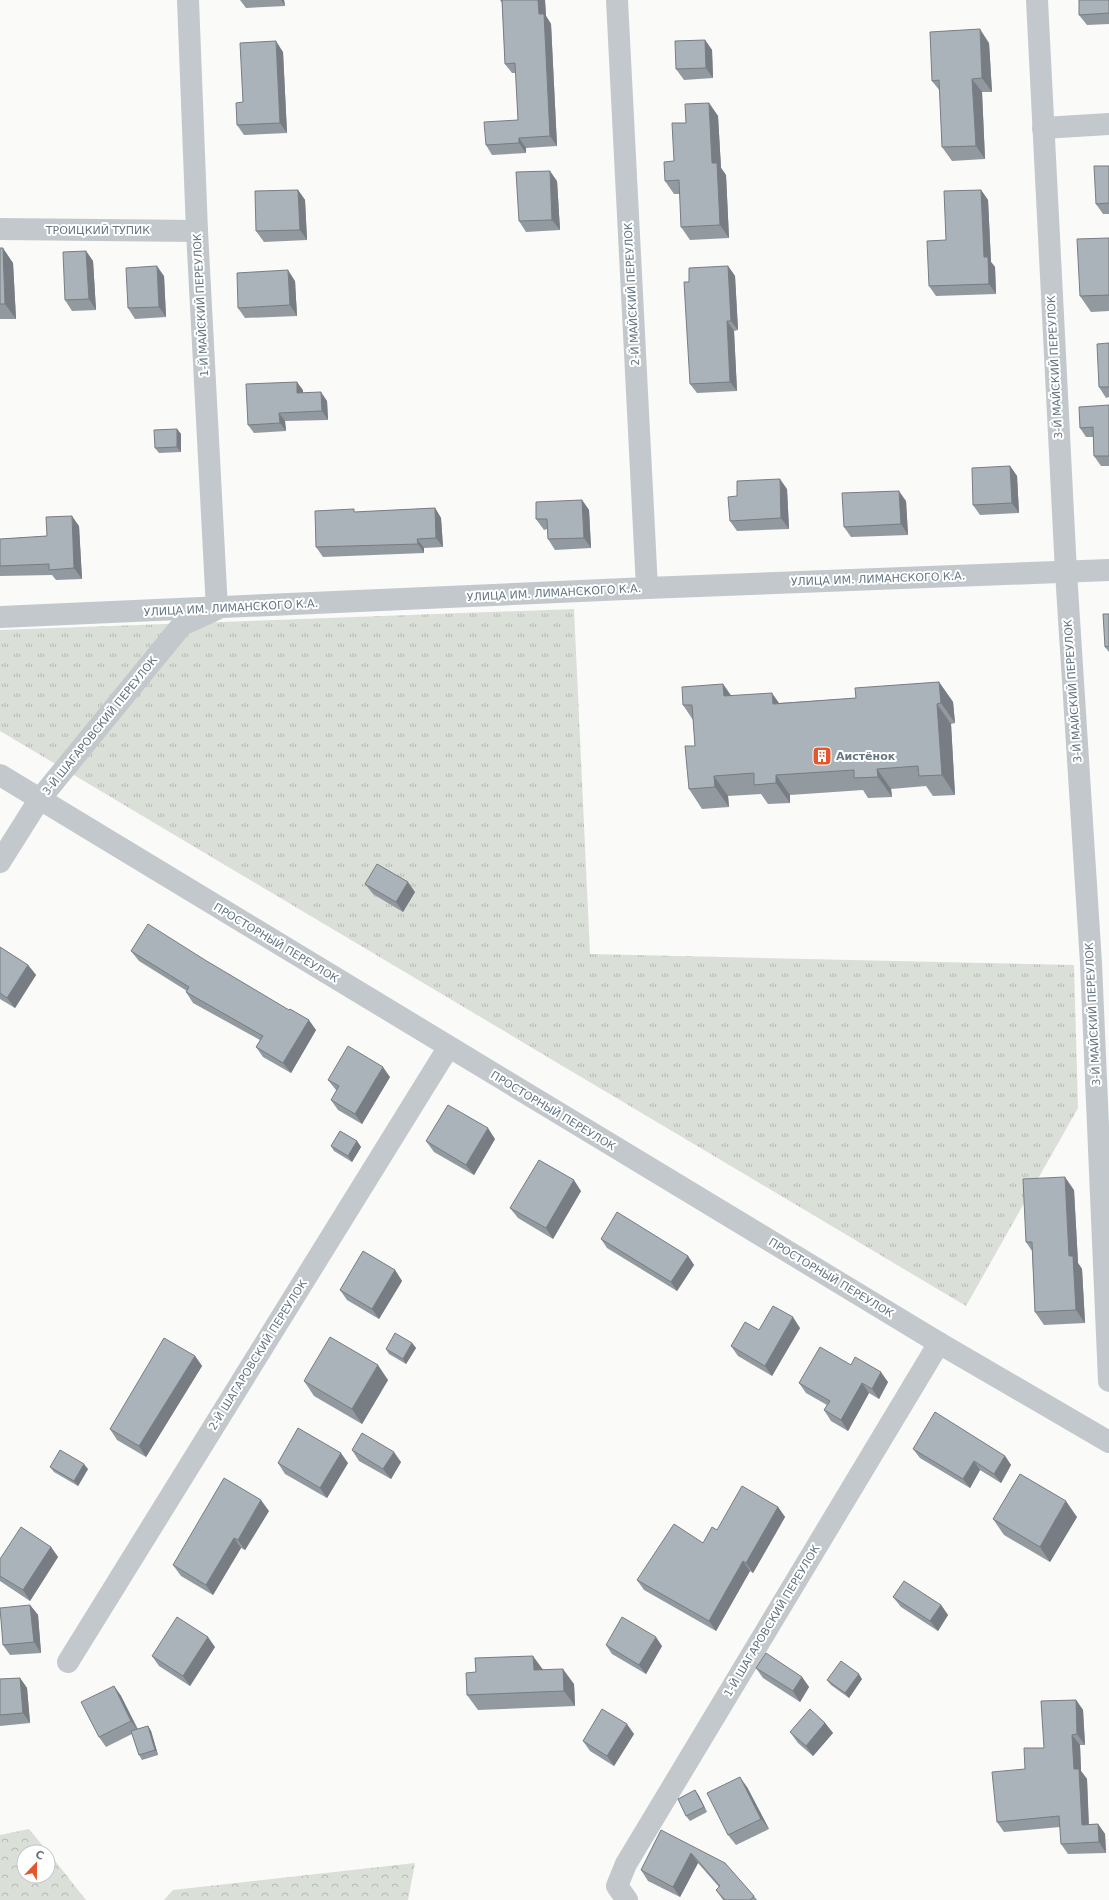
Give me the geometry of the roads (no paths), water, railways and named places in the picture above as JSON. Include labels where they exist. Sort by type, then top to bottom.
[{"type":"street","name":"1-Й МАЙСКИЙ ПЕРЕУЛОК","points":[[188,0],[197,231],[217,609]]},
{"type":"street","name":"2-Й МАЙСКИЙ ПЕРЕУЛОК","points":[[617,0],[647,588]]},
{"type":"street","name":"3-Й МАЙСКИЙ ПЕРЕУЛОК","points":[[1037,0],[1066,572],[1100,962],[1109,1381]]},
{"type":"street","points":[[1043,128],[1109,124]]},
{"type":"street","name":"ТРОИЦКИЙ ТУПИК","points":[[0,229],[197,231]]},
{"type":"street","name":"УЛИЦА ИМ. ЛИМАНСКОГО К.А.","points":[[0,617],[217,609],[647,588],[1109,570]]},
{"type":"street","name":"3-Й ШАГАРОВСКИЙ ПЕРЕУЛОК","points":[[0,862],[39,800],[182,625],[217,609]]},
{"type":"street","name":"ПРОСТОРНЫЙ ПЕРЕУЛОК","points":[[0,775],[448,1048],[939,1343],[1109,1442]]},
{"type":"street","name":"2-Й ШАГАРОВСКИЙ ПЕРЕУЛОК","points":[[68,1662],[448,1048]]},
{"type":"street","name":"1-Й ШАГАРОВСКИЙ ПЕРЕУЛОК","points":[[627,1900],[617,1886],[626,1864],[939,1343]]},
{"type":"place","name":"Аистёнок","points":[[822,756]]}]
